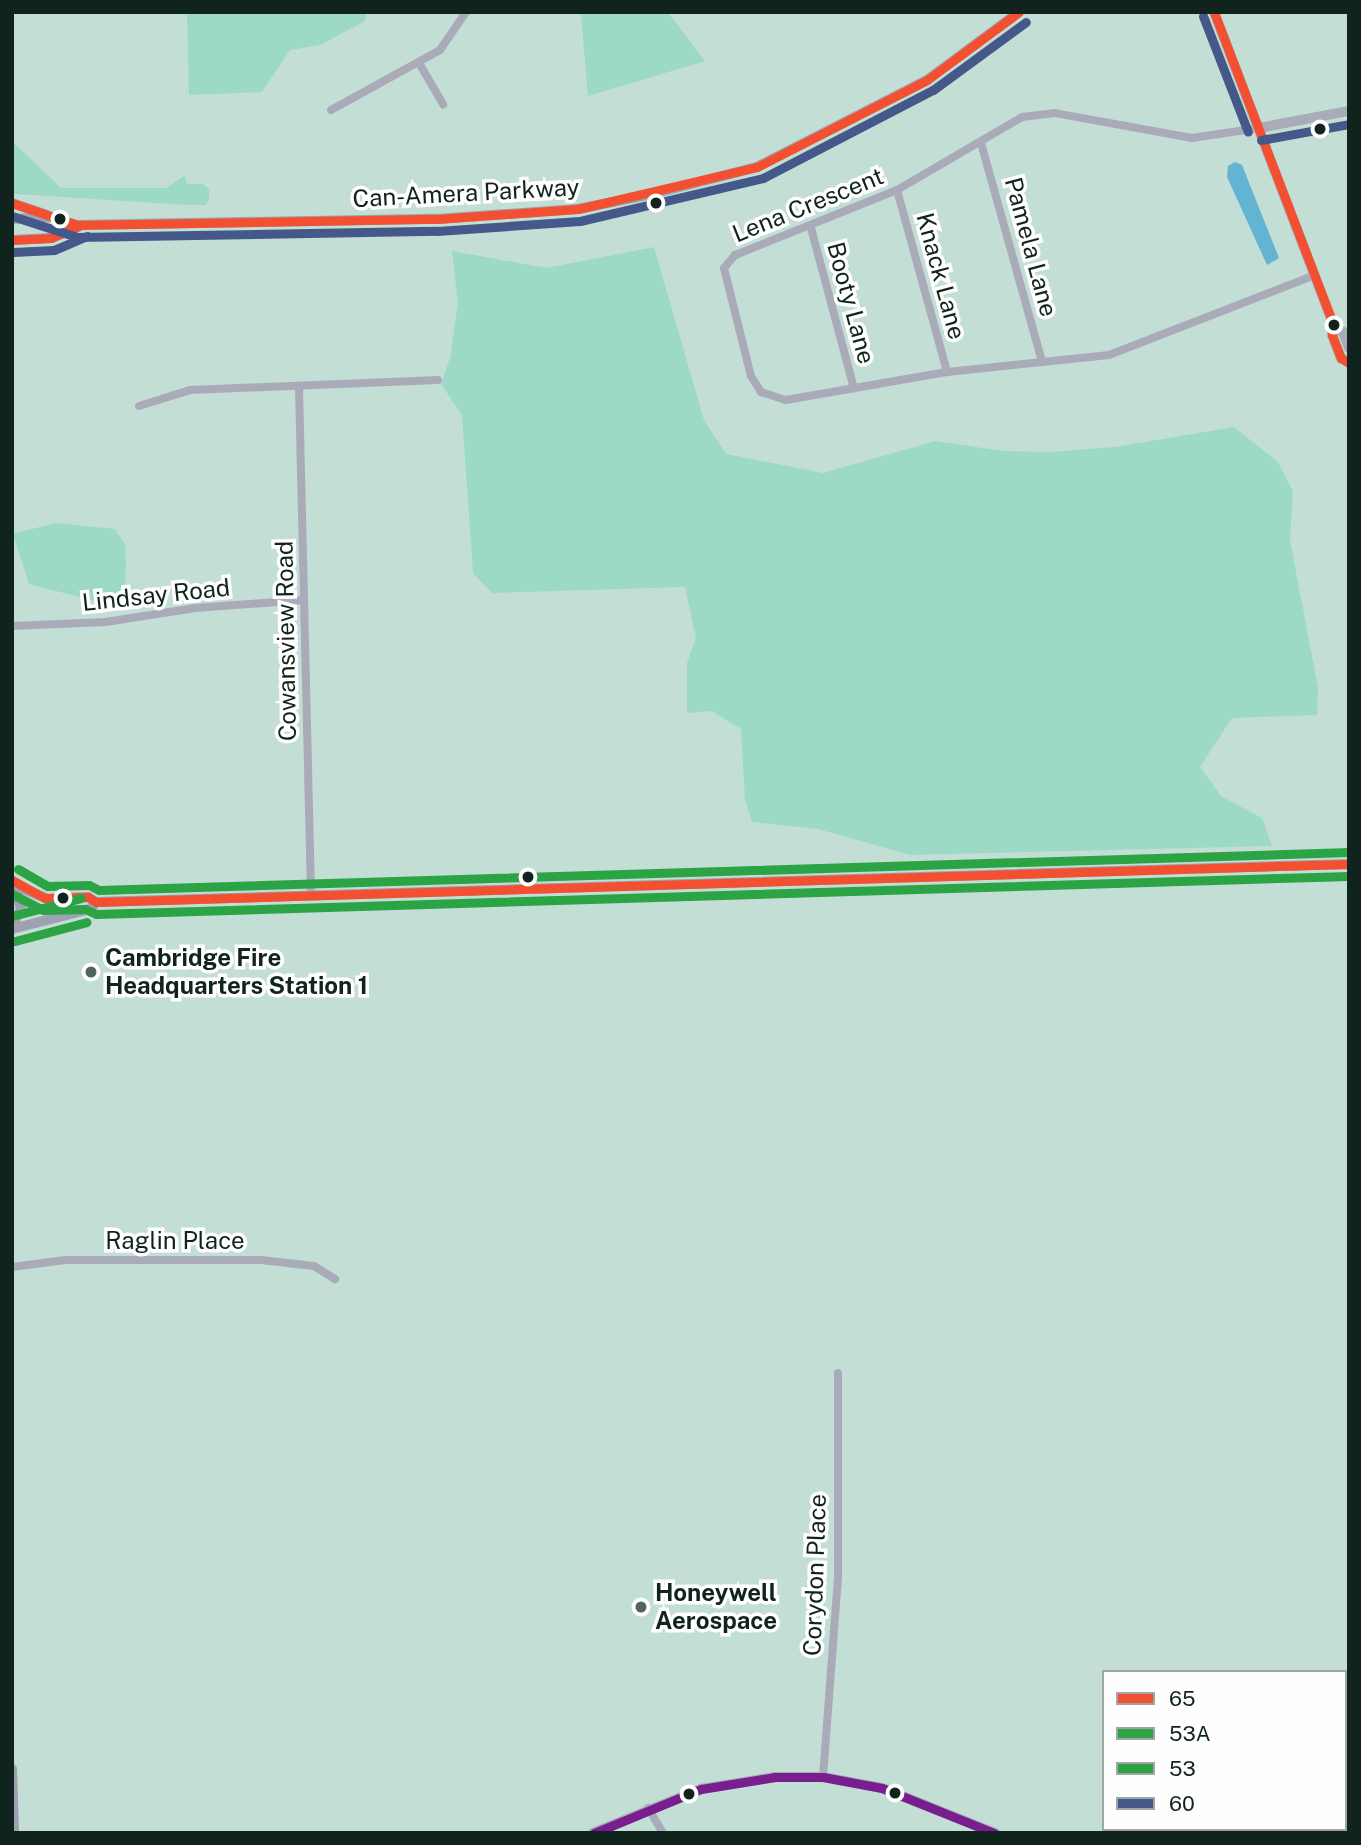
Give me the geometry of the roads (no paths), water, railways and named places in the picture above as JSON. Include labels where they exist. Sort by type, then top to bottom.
[{"type":"main road","name":"Can-Amera Parkway","points":[[12,219],[52,217],[78,225],[498,216],[578,209],[652,194],[757,167],[926,80],[1019,12]]},
{"type":"main road","points":[[12,203],[52,217]]},
{"type":"main road","name":"Can-Amera Parkway","points":[[12,240],[51,238],[78,225]]},
{"type":"main road","points":[[14,883],[48,899],[88,897],[96,902],[311,893],[1349,864]]},
{"type":"main road","points":[[12,928],[21,909],[14,883]]},
{"type":"main road","points":[[12,928],[90,909],[96,902]]},
{"type":"main road","points":[[12,1769],[14,1833]]},
{"type":"street","points":[[331,110],[419,63],[454,36],[466,12]]},
{"type":"street","points":[[1214,12],[1334,326],[1332,335],[1341,358],[1349,363]]},
{"type":"street","points":[[419,63],[443,104]]},
{"type":"street","points":[[1259,128],[1349,111]]},
{"type":"street","name":"Lena Crescent","points":[[1259,128],[1192,138],[1042,113],[1022,117],[897,190],[811,228],[735,255],[724,263],[751,376],[761,392],[786,400],[947,372],[1109,355],[1315,275]]},
{"type":"street","name":"Pamela Lane","points":[[981,143],[1042,362]]},
{"type":"street","name":"Knack Lane","points":[[897,190],[947,372]]},
{"type":"street","name":"Booty Lane","points":[[811,228],[854,388]]},
{"type":"street","points":[[1334,326],[1343,332],[1349,348]]},
{"type":"street","points":[[139,406],[190,390],[299,388],[438,380]]},
{"type":"street","name":"Cowansview Road","points":[[299,388],[311,893]]},
{"type":"street","name":"Lindsay Road","points":[[12,626],[106,622],[195,608],[304,600]]},
{"type":"street","name":"Raglin Place","points":[[12,1267],[66,1260],[261,1260],[314,1266],[335,1279]]},
{"type":"street","name":"Corydon Place","points":[[823,1777],[838,1579],[838,1373]]},
{"type":"street","points":[[593,1833],[648,1808],[724,1783],[775,1777],[823,1777],[905,1796],[995,1833]]},
{"type":"street","points":[[648,1808],[663,1833]]},
{"type":"water","points":[[1235,162],[1242,165],[1279,258],[1267,265],[1227,177],[1228,166]]},
{"type":"place","name":"Cambridge Fire Headquarters Station 1","points":[[91,972]]},
{"type":"place","name":"Honeywell Aerospace","points":[[641,1607]]}]
